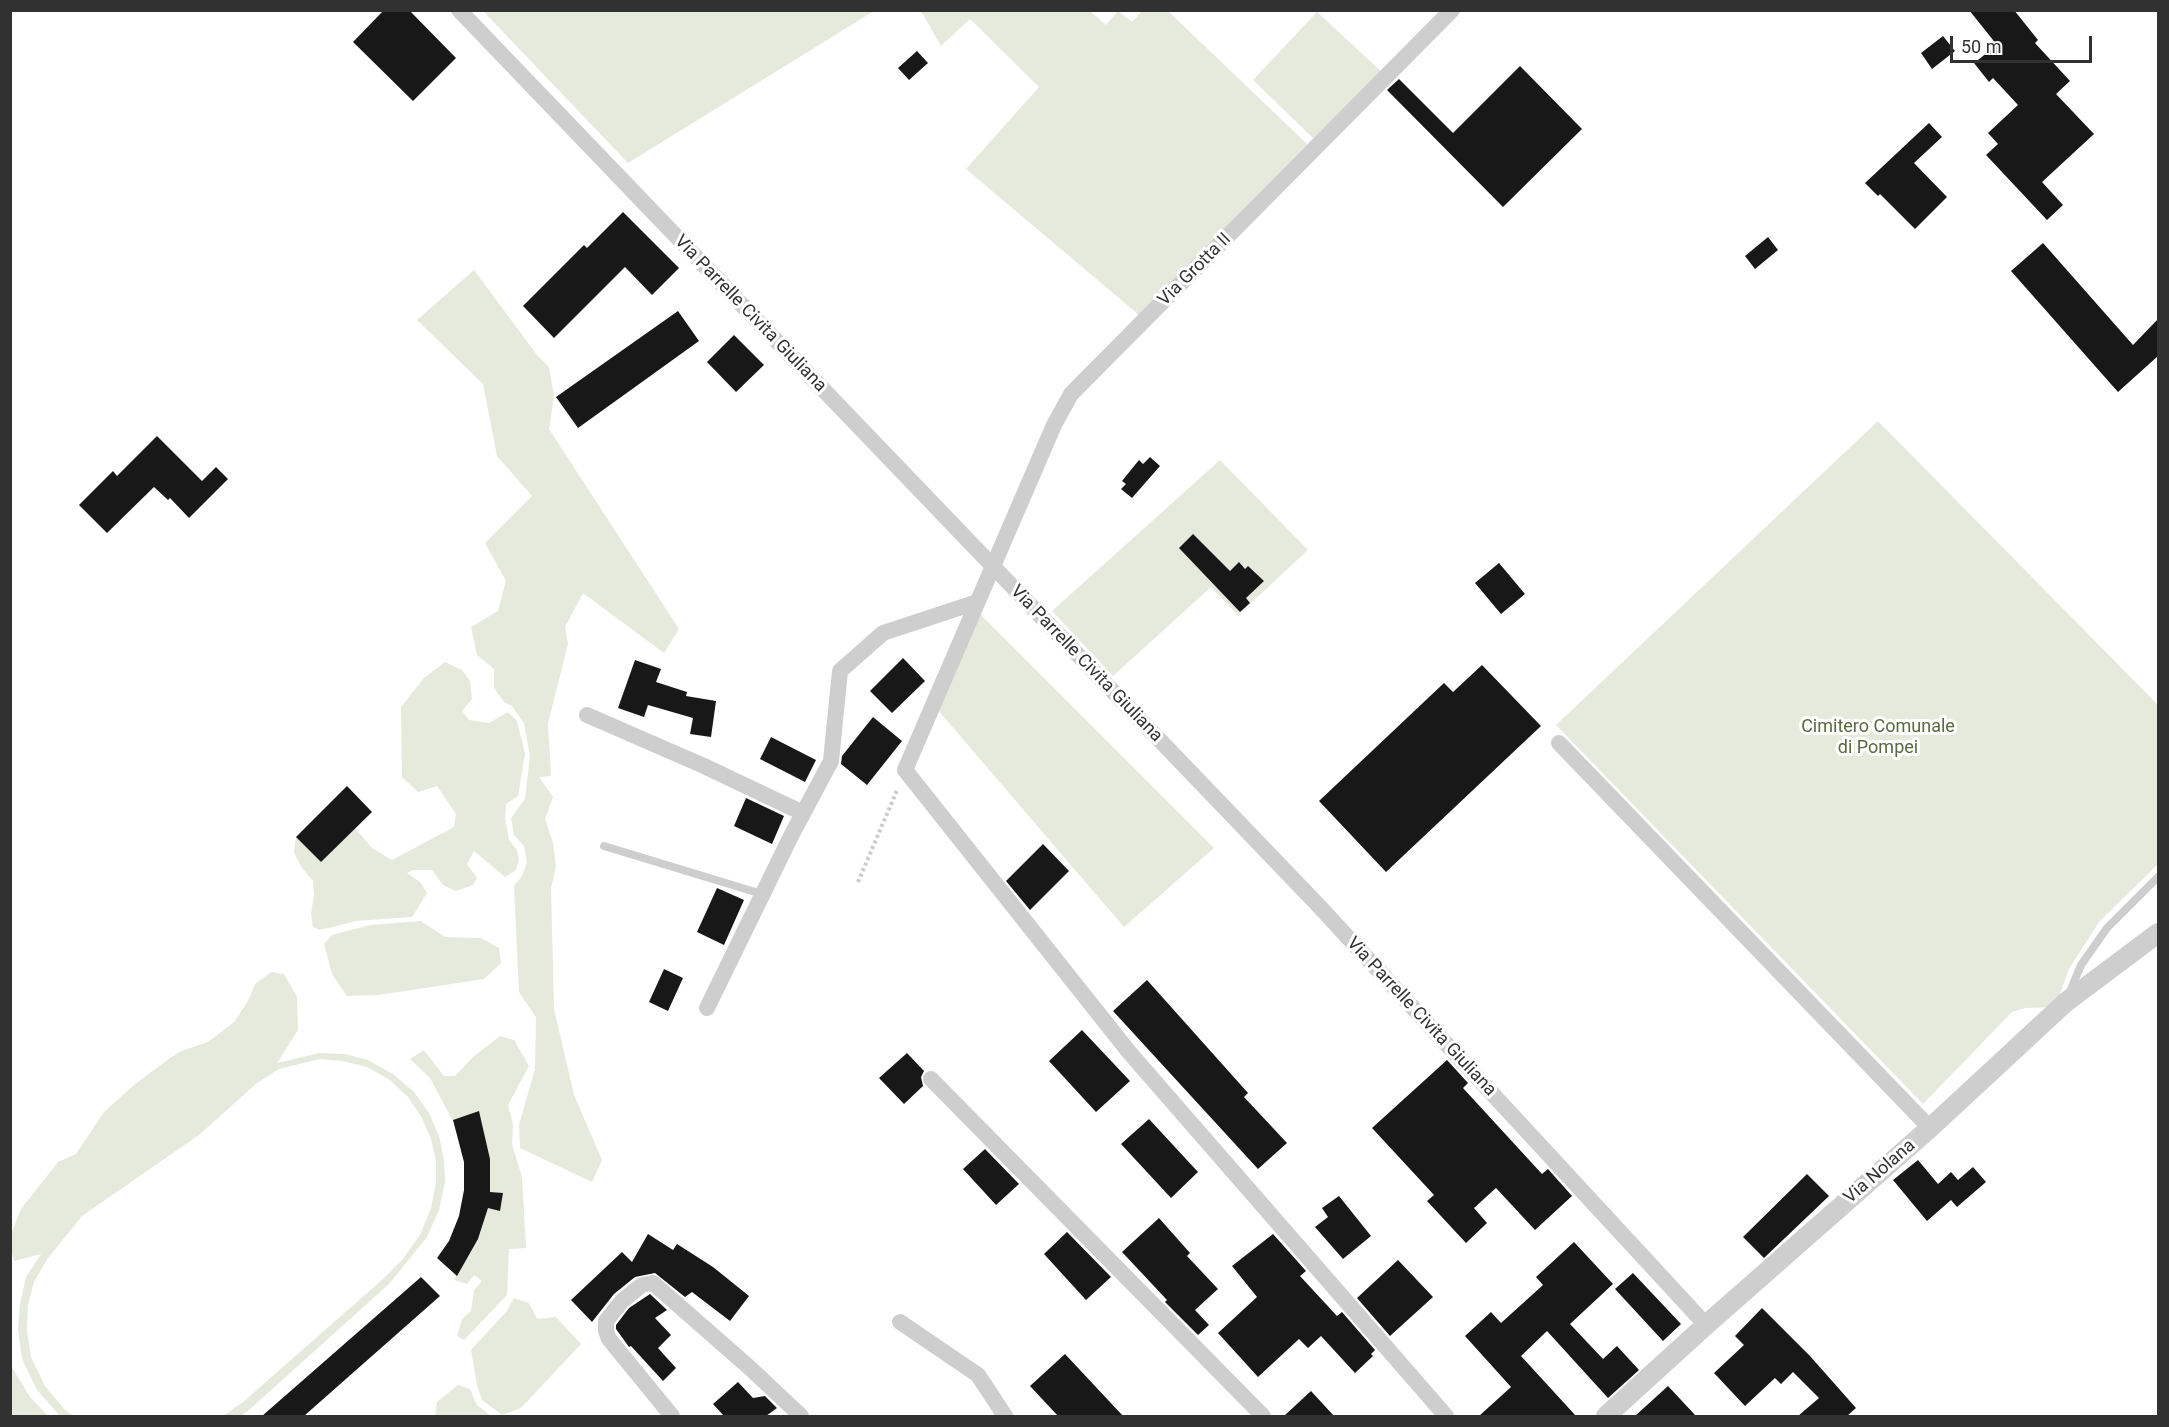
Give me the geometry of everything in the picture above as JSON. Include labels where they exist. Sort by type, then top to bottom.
[{"type":"street","name":"Via Parrelle Civita Giuliana","points":[[459,10],[1318,905],[1706,1325]]},
{"type":"street","name":"Via Grotta II","points":[[905,770],[1054,425],[1071,394],[1452,10]]},
{"type":"street","points":[[707,1008],[762,894],[831,761],[840,670],[883,633],[977,602]]},
{"type":"street","points":[[587,715],[704,766],[803,813]]},
{"type":"street","points":[[1559,743],[1930,1128]]},
{"type":"street","points":[[905,770],[1129,1052],[1446,1416]]},
{"type":"street","name":"Via Nolana","points":[[1606,1416],[1930,1128],[2066,1002],[2158,933]]},
{"type":"street","points":[[931,1079],[1263,1416]]},
{"type":"street","points":[[672,1416],[609,1339],[606,1331],[606,1321],[622,1301],[642,1285],[653,1283],[801,1416]]},
{"type":"street","points":[[900,1322],[978,1375],[1005,1416]]},
{"type":"lane","points":[[604,846],[762,894]]},
{"type":"lane","points":[[2066,1002],[2081,965],[2107,928],[2158,877]]},
{"type":"path","points":[[858,882],[905,770]]},
{"type":"green space","points":[[483,11],[874,11],[628,163]]},
{"type":"green space","points":[[921,11],[1090,11],[1106,25],[1118,11],[1132,22],[1142,11],[1168,11],[1307,144],[1139,315],[966,169],[1039,87],[970,19],[941,46]]},
{"type":"green space","points":[[1317,12],[1382,72],[1313,138],[1253,80]]},
{"type":"green space","points":[[474,270],[537,355],[549,367],[554,396],[549,429],[679,629],[664,653],[583,593],[565,627],[568,644],[548,723],[551,776],[539,777],[553,797],[545,819],[553,843],[556,867],[551,888],[554,1009],[574,1095],[602,1160],[592,1182],[520,1148],[519,1125],[535,1069],[536,1017],[519,992],[514,886],[522,876],[527,863],[524,846],[514,835],[511,818],[525,799],[530,756],[524,723],[512,706],[504,702],[494,688],[494,669],[477,655],[471,627],[498,611],[506,581],[485,543],[532,496],[497,456],[483,384],[417,320]]},
{"type":"green space","name":"Cimitero Comunale di Pompei","points":[[1878,421],[2158,705],[2158,864],[2099,922],[2069,969],[2055,1007],[2025,1008],[2012,1012],[1923,1104],[1556,725]]},
{"type":"green space","points":[[1220,460],[1308,550],[1238,615],[1211,587],[1113,676],[1052,611]]},
{"type":"green space","points":[[979,613],[1214,848],[1124,927],[937,709]]},
{"type":"green space","points":[[445,662],[462,670],[470,681],[472,699],[462,711],[469,720],[489,723],[508,712],[517,721],[525,754],[518,796],[506,804],[505,818],[509,840],[517,850],[519,860],[516,870],[505,877],[474,851],[467,864],[477,878],[473,885],[456,891],[443,885],[432,870],[413,870],[407,873],[420,882],[427,893],[412,917],[356,921],[320,930],[313,927],[311,913],[314,895],[313,881],[302,868],[294,853],[296,837],[321,862],[355,828],[372,848],[392,860],[454,827],[456,814],[437,786],[418,792],[402,777],[401,707],[424,678]]},
{"type":"green space","points":[[421,921],[445,937],[481,938],[499,948],[501,963],[484,979],[379,995],[347,996],[332,974],[324,944],[332,935],[370,925]]},
{"type":"green space","points":[[271,972],[284,974],[297,997],[298,1030],[277,1063],[320,1053],[345,1054],[368,1060],[393,1074],[414,1092],[429,1113],[439,1136],[444,1159],[445,1182],[439,1210],[427,1237],[389,1284],[249,1410],[241,1416],[223,1416],[243,1402],[402,1260],[420,1235],[431,1208],[436,1182],[436,1161],[431,1139],[422,1118],[408,1097],[390,1080],[367,1067],[342,1061],[320,1059],[279,1069],[257,1083],[199,1135],[82,1216],[48,1258],[34,1282],[28,1305],[27,1330],[31,1357],[45,1386],[64,1409],[74,1416],[60,1416],[37,1390],[22,1359],[18,1330],[20,1304],[26,1277],[41,1254],[14,1261],[11,1234],[21,1209],[58,1162],[76,1154],[104,1112],[134,1085],[170,1058],[181,1051],[208,1042],[234,1022],[248,1001],[255,984]]},
{"type":"green space","points":[[500,1036],[514,1040],[529,1066],[508,1105],[513,1124],[512,1144],[522,1177],[526,1248],[509,1249],[507,1295],[464,1340],[457,1336],[462,1319],[471,1311],[474,1290],[482,1281],[474,1275],[467,1284],[454,1280],[478,1240],[488,1208],[500,1210],[503,1194],[490,1192],[490,1159],[479,1112],[453,1121],[430,1078],[410,1059],[424,1050],[444,1076],[455,1076],[474,1056]]},
{"type":"green space","points":[[514,1298],[529,1303],[537,1319],[556,1317],[581,1344],[521,1408],[502,1415],[482,1400],[471,1350],[506,1312]]},
{"type":"green space","points":[[10,1364],[30,1397],[48,1416],[11,1416]]},
{"type":"green space","points":[[458,1385],[470,1389],[477,1405],[491,1416],[435,1416],[437,1402]]},
{"type":"building","points":[[384,10],[409,10],[456,58],[413,101],[353,42]]},
{"type":"building","points":[[1969,10],[2014,10],[2038,40],[2035,43],[2070,81],[2056,94],[2094,134],[2042,182],[2063,205],[2047,220],[1986,155],[1998,144],[1988,133],[2018,105],[1993,78],[1989,82],[1974,63],[1997,45]]},
{"type":"building","points":[[1943,36],[1955,51],[1932,69],[1921,53]]},
{"type":"building","points":[[917,51],[928,63],[909,80],[898,68]]},
{"type":"building","points":[[1520,66],[1582,129],[1503,207],[1387,90],[1399,79],[1453,133]]},
{"type":"building","points":[[1929,123],[1942,137],[1914,163],[1947,197],[1915,229],[1880,194],[1878,196],[1865,183]]},
{"type":"building","points":[[623,212],[679,268],[652,295],[625,267],[554,338],[523,306],[584,245],[587,248]]},
{"type":"building","points":[[1768,237],[1778,250],[1755,269],[1745,256]]},
{"type":"building","points":[[2043,243],[2133,345],[2158,319],[2158,356],[2118,392],[2011,271]]},
{"type":"building","points":[[678,311],[699,341],[578,428],[556,397]]},
{"type":"building","points":[[734,335],[764,365],[736,392],[707,362]]},
{"type":"building","points":[[157,436],[202,481],[216,467],[228,479],[189,518],[170,498],[168,500],[154,487],[107,533],[79,505],[113,471],[117,476]]},
{"type":"building","points":[[1150,457],[1160,466],[1132,498],[1121,489],[1126,484],[1122,481],[1139,460],[1143,464]]},
{"type":"building","points":[[1193,534],[1230,571],[1239,562],[1245,569],[1248,566],[1264,581],[1246,598],[1250,603],[1240,612],[1179,548]]},
{"type":"building","points":[[1499,563],[1525,594],[1501,614],[1475,583]]},
{"type":"building","points":[[903,658],[925,681],[892,713],[870,691]]},
{"type":"building","points":[[635,660],[661,669],[656,682],[687,692],[686,696],[716,701],[711,737],[690,734],[693,718],[648,705],[644,717],[618,708]]},
{"type":"building","points":[[1482,665],[1541,726],[1386,872],[1319,801],[1444,683],[1453,692]]},
{"type":"building","points":[[873,717],[902,741],[867,785],[841,764],[842,756]]},
{"type":"building","points":[[771,737],[816,760],[805,782],[760,759]]},
{"type":"building","points":[[347,786],[372,812],[321,862],[296,837]]},
{"type":"building","points":[[746,798],[784,816],[772,844],[734,826]]},
{"type":"building","points":[[1043,844],[1069,871],[1030,910],[1006,881]]},
{"type":"building","points":[[717,888],[744,900],[724,945],[697,932]]},
{"type":"building","points":[[664,969],[683,978],[668,1011],[649,1002]]},
{"type":"building","points":[[1147,980],[1248,1093],[1244,1097],[1287,1143],[1258,1169],[1113,1011]]},
{"type":"building","points":[[1082,1030],[1130,1081],[1096,1112],[1049,1061]]},
{"type":"building","points":[[907,1053],[924,1071],[921,1077],[923,1086],[904,1104],[879,1078]]},
{"type":"building","points":[[1447,1060],[1468,1083],[1463,1088],[1542,1174],[1548,1169],[1572,1196],[1535,1230],[1496,1188],[1474,1208],[1487,1223],[1466,1243],[1427,1201],[1434,1195],[1372,1128]]},
{"type":"building","points":[[479,1111],[490,1159],[490,1192],[503,1193],[500,1211],[488,1208],[478,1239],[457,1276],[437,1258],[449,1241],[459,1216],[464,1190],[464,1162],[453,1120]]},
{"type":"building","points":[[1149,1119],[1198,1172],[1171,1198],[1121,1144]]},
{"type":"building","points":[[985,1149],[1019,1184],[996,1205],[963,1169]]},
{"type":"building","points":[[1918,1160],[1938,1184],[1951,1172],[1958,1180],[1973,1167],[1986,1182],[1957,1207],[1951,1200],[1927,1221],[1893,1180]]},
{"type":"building","points":[[1807,1174],[1829,1196],[1764,1258],[1743,1237]]},
{"type":"building","points":[[1339,1196],[1371,1236],[1343,1259],[1315,1227],[1328,1217],[1322,1208]]},
{"type":"building","points":[[1159,1218],[1190,1253],[1187,1256],[1218,1289],[1195,1310],[1209,1325],[1198,1335],[1165,1302],[1167,1300],[1122,1252]]},
{"type":"building","points":[[1067,1232],[1111,1277],[1086,1300],[1044,1254]]},
{"type":"building","points":[[648,1234],[673,1250],[677,1244],[713,1267],[749,1296],[730,1321],[692,1292],[685,1297],[655,1273],[635,1277],[614,1294],[592,1322],[571,1300],[622,1252],[632,1262]]},
{"type":"building","points":[[1273,1234],[1306,1271],[1300,1276],[1337,1316],[1342,1312],[1375,1350],[1371,1354],[1373,1356],[1355,1373],[1321,1336],[1308,1348],[1299,1339],[1258,1377],[1218,1333],[1257,1297],[1232,1266]]},
{"type":"building","points":[[1574,1242],[1613,1284],[1570,1324],[1603,1359],[1617,1346],[1639,1370],[1608,1398],[1547,1331],[1521,1356],[1576,1416],[1479,1416],[1511,1387],[1465,1336],[1491,1312],[1501,1323],[1543,1285],[1536,1277]]},
{"type":"building","points":[[1398,1260],[1433,1297],[1390,1336],[1357,1298]]},
{"type":"building","points":[[1633,1273],[1681,1324],[1663,1341],[1615,1289]]},
{"type":"building","points":[[421,1277],[440,1296],[304,1416],[262,1416]]},
{"type":"building","points":[[650,1294],[667,1310],[655,1318],[671,1335],[658,1348],[676,1368],[663,1381],[631,1346],[629,1347],[616,1329],[616,1325],[629,1308]]},
{"type":"building","points":[[1762,1308],[1810,1356],[1856,1408],[1847,1416],[1798,1416],[1819,1398],[1793,1372],[1781,1384],[1775,1378],[1745,1406],[1714,1373],[1744,1345],[1735,1336]]},
{"type":"building","points":[[1065,1354],[1123,1416],[1058,1416],[1030,1386]]},
{"type":"building","points":[[738,1382],[753,1398],[765,1396],[777,1408],[766,1416],[724,1416],[713,1404]]},
{"type":"building","points":[[1668,1386],[1696,1416],[1635,1416]]},
{"type":"building","points":[[1311,1391],[1334,1416],[1284,1416]]}]
